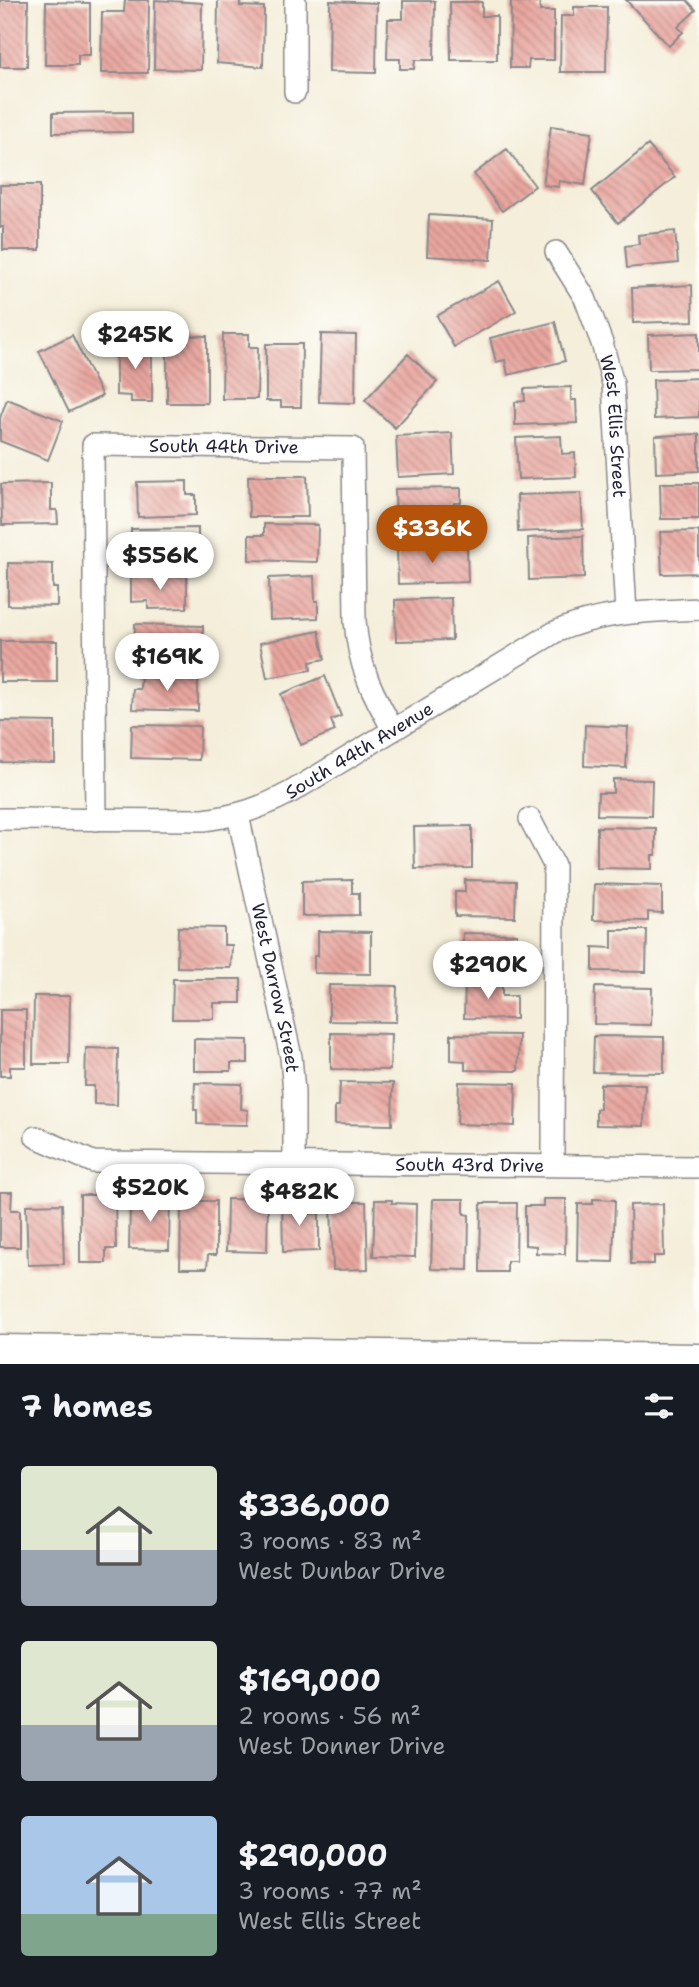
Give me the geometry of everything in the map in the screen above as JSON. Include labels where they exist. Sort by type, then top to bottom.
[{"type":"main road","points":[[0,1351],[699,1360]]},
{"type":"street","points":[[295,0],[295,92]]},
{"type":"street","name":"West Ellis Street","points":[[556,252],[585,298],[614,384],[626,613]]},
{"type":"street","name":"South 44th Drive","points":[[96,820],[93,446],[353,447],[357,647],[363,671],[393,730]]},
{"type":"street","name":"South 44th Avenue","points":[[0,819],[204,820],[238,815],[291,792],[555,632],[594,617],[699,609]]},
{"type":"street","name":"West Darrow Street","points":[[238,815],[291,1057],[294,1164]]},
{"type":"street","points":[[530,819],[554,865],[553,1166]]},
{"type":"street","name":"South 43rd Drive","points":[[36,1136],[93,1162],[699,1167]]},
{"type":"building","points":[[0,0],[28,0],[27,67],[0,67]]},
{"type":"building","points":[[125,0],[149,0],[148,73],[101,73],[102,12],[124,12]]},
{"type":"building","points":[[155,0],[202,3],[201,70],[154,69]]},
{"type":"building","points":[[218,0],[240,0],[240,6],[264,7],[263,67],[217,63]]},
{"type":"building","points":[[626,0],[687,0],[696,10],[678,27],[683,32],[669,46]]},
{"type":"building","points":[[330,1],[377,3],[376,73],[329,72]]},
{"type":"building","points":[[403,1],[435,1],[434,60],[415,60],[414,69],[400,69],[400,59],[387,59],[388,19],[403,19]]},
{"type":"building","points":[[46,2],[90,3],[90,55],[78,55],[78,65],[45,65]]},
{"type":"building","points":[[450,2],[482,2],[482,16],[497,16],[497,60],[451,60]]},
{"type":"building","points":[[511,2],[540,2],[540,11],[554,11],[554,60],[529,60],[528,68],[510,68]]},
{"type":"building","points":[[574,7],[607,7],[606,72],[560,72],[561,16],[574,16]]},
{"type":"building","points":[[132,112],[132,132],[53,133],[53,113]]},
{"type":"building","points":[[551,126],[592,132],[585,185],[559,181],[559,187],[543,185]]},
{"type":"building","points":[[648,145],[675,177],[618,223],[592,191]]},
{"type":"building","points":[[507,149],[535,186],[502,211],[474,174]]},
{"type":"building","points":[[0,185],[40,185],[40,250],[3,250]]},
{"type":"building","points":[[429,215],[493,219],[491,260],[427,256]]},
{"type":"building","points":[[675,231],[678,263],[627,268],[625,246],[639,244],[638,235]]},
{"type":"building","points":[[499,281],[516,311],[454,347],[437,316]]},
{"type":"building","points":[[692,285],[693,321],[633,323],[632,288]]},
{"type":"building","points":[[555,322],[565,361],[508,375],[505,360],[496,362],[490,338]]},
{"type":"building","points":[[699,333],[699,369],[649,370],[648,335]]},
{"type":"building","points":[[223,334],[249,334],[249,347],[258,347],[257,399],[222,399]]},
{"type":"building","points":[[321,334],[356,335],[355,403],[319,402]]},
{"type":"building","points":[[72,335],[102,396],[69,412],[39,351]]},
{"type":"building","points":[[180,336],[207,336],[207,403],[167,403],[167,342],[180,342]]},
{"type":"building","points":[[127,340],[152,341],[152,402],[131,402],[131,396],[116,395],[116,349],[127,349]]},
{"type":"building","points":[[266,344],[302,344],[301,407],[281,407],[281,401],[266,401]]},
{"type":"building","points":[[408,354],[437,382],[395,428],[365,400]]},
{"type":"building","points":[[699,378],[699,417],[654,419],[653,380]]},
{"type":"building","points":[[571,387],[571,400],[576,400],[577,423],[515,425],[515,402],[525,401],[524,389]]},
{"type":"building","points":[[7,399],[63,421],[48,460],[0,441],[0,418]]},
{"type":"building","points":[[452,433],[454,474],[398,477],[396,436]]},
{"type":"building","points":[[699,434],[699,471],[656,473],[655,436]]},
{"type":"building","points":[[561,436],[562,454],[575,453],[576,477],[518,479],[516,438]]},
{"type":"building","points":[[248,476],[307,476],[308,517],[249,517]]},
{"type":"building","points":[[187,481],[187,495],[196,495],[196,515],[138,517],[137,482]]},
{"type":"building","points":[[51,483],[51,510],[57,510],[58,524],[2,525],[1,484]]},
{"type":"building","points":[[660,483],[699,483],[699,519],[661,519]]},
{"type":"building","points":[[461,488],[461,503],[454,503],[455,529],[396,529],[395,489]]},
{"type":"building","points":[[581,493],[583,529],[518,532],[517,495]]},
{"type":"building","points":[[264,524],[318,525],[317,562],[249,560],[249,535],[264,535]]},
{"type":"building","points":[[198,528],[198,565],[131,566],[131,529]]},
{"type":"building","points":[[699,531],[699,573],[662,574],[660,532]]},
{"type":"building","points":[[583,536],[584,578],[529,580],[528,538]]},
{"type":"building","points":[[467,545],[468,582],[398,584],[397,547]]},
{"type":"building","points":[[8,563],[53,564],[53,588],[57,588],[57,606],[8,605]]},
{"type":"building","points":[[187,576],[187,608],[148,609],[148,601],[131,602],[131,577]]},
{"type":"building","points":[[314,576],[318,618],[270,620],[269,578]]},
{"type":"building","points":[[451,598],[452,640],[396,641],[395,600]]},
{"type":"building","points":[[135,624],[203,626],[202,662],[134,660]]},
{"type":"building","points":[[319,631],[325,659],[310,662],[311,670],[267,678],[260,643]]},
{"type":"building","points":[[0,641],[57,641],[57,682],[0,682]]},
{"type":"building","points":[[141,674],[198,675],[198,711],[132,709],[133,689],[140,689]]},
{"type":"building","points":[[325,676],[341,716],[331,720],[335,731],[301,745],[281,694]]},
{"type":"building","points":[[0,721],[55,722],[55,763],[0,762]]},
{"type":"building","points":[[132,725],[200,726],[199,760],[131,758]]},
{"type":"building","points":[[585,725],[628,727],[626,768],[584,766]]},
{"type":"building","points":[[613,779],[652,780],[651,816],[597,815],[598,793],[613,793]]},
{"type":"building","points":[[472,826],[472,868],[415,869],[414,827]]},
{"type":"building","points":[[597,827],[656,828],[656,855],[652,855],[652,869],[597,868]]},
{"type":"building","points":[[352,880],[352,893],[359,893],[359,915],[302,916],[302,881]]},
{"type":"building","points":[[465,880],[516,881],[515,917],[455,916],[455,892],[465,892]]},
{"type":"building","points":[[594,884],[662,886],[662,913],[648,912],[648,921],[593,920]]},
{"type":"building","points":[[178,927],[224,928],[224,945],[232,945],[231,968],[177,967]]},
{"type":"building","points":[[612,930],[647,930],[646,972],[593,971],[593,947],[612,948]]},
{"type":"building","points":[[318,931],[371,932],[371,974],[314,973],[314,956],[318,956]]},
{"type":"building","points":[[463,933],[517,934],[516,974],[462,973]]},
{"type":"building","points":[[173,979],[241,979],[241,1003],[214,1003],[214,1019],[172,1019]]},
{"type":"building","points":[[465,981],[502,982],[502,996],[516,996],[516,1019],[464,1018]]},
{"type":"building","points":[[329,985],[397,986],[396,1022],[329,1021]]},
{"type":"building","points":[[595,987],[652,988],[651,1025],[594,1024]]},
{"type":"building","points":[[34,996],[70,996],[69,1064],[33,1064]]},
{"type":"building","points":[[0,1010],[26,1010],[26,1067],[10,1067],[10,1076],[0,1076]]},
{"type":"building","points":[[331,1033],[391,1034],[390,1070],[331,1069]]},
{"type":"building","points":[[451,1034],[519,1035],[518,1071],[465,1070],[465,1061],[451,1060]]},
{"type":"building","points":[[594,1036],[664,1037],[664,1073],[593,1072]]},
{"type":"building","points":[[194,1039],[248,1040],[248,1063],[231,1063],[231,1071],[194,1071]]},
{"type":"building","points":[[86,1048],[118,1049],[117,1105],[94,1104],[94,1086],[85,1086]]},
{"type":"building","points":[[340,1082],[393,1083],[392,1125],[335,1124],[335,1106],[339,1106]]},
{"type":"building","points":[[459,1082],[516,1083],[515,1126],[457,1124]]},
{"type":"building","points":[[195,1083],[242,1084],[241,1109],[248,1110],[247,1125],[197,1124],[197,1110],[194,1110]]},
{"type":"building","points":[[600,1084],[645,1084],[644,1126],[596,1125],[596,1109],[600,1109]]},
{"type":"building","points":[[0,1192],[12,1192],[11,1210],[20,1210],[20,1247],[0,1247]]},
{"type":"building","points":[[80,1195],[115,1195],[116,1249],[106,1249],[106,1263],[80,1263]]},
{"type":"building","points":[[147,1195],[170,1195],[169,1250],[129,1249],[130,1203],[147,1203]]},
{"type":"building","points":[[227,1199],[268,1200],[267,1252],[226,1251]]},
{"type":"building","points":[[433,1199],[464,1199],[464,1214],[469,1215],[468,1270],[431,1269]]},
{"type":"building","points":[[543,1199],[566,1199],[565,1254],[536,1253],[536,1246],[525,1245],[525,1206],[543,1206]]},
{"type":"building","points":[[593,1199],[615,1200],[613,1262],[577,1261],[578,1204],[593,1204]]},
{"type":"building","points":[[304,1200],[305,1214],[319,1213],[319,1251],[283,1252],[282,1201]]},
{"type":"building","points":[[375,1200],[416,1204],[415,1257],[373,1256]]},
{"type":"building","points":[[181,1201],[216,1201],[216,1255],[208,1255],[207,1268],[180,1268]]},
{"type":"building","points":[[331,1202],[366,1202],[368,1269],[333,1270]]},
{"type":"building","points":[[481,1203],[517,1203],[516,1261],[507,1261],[507,1272],[480,1272]]},
{"type":"building","points":[[62,1204],[64,1264],[28,1265],[26,1205]]},
{"type":"building","points":[[663,1204],[664,1256],[654,1256],[654,1264],[631,1264],[630,1205]]}]
